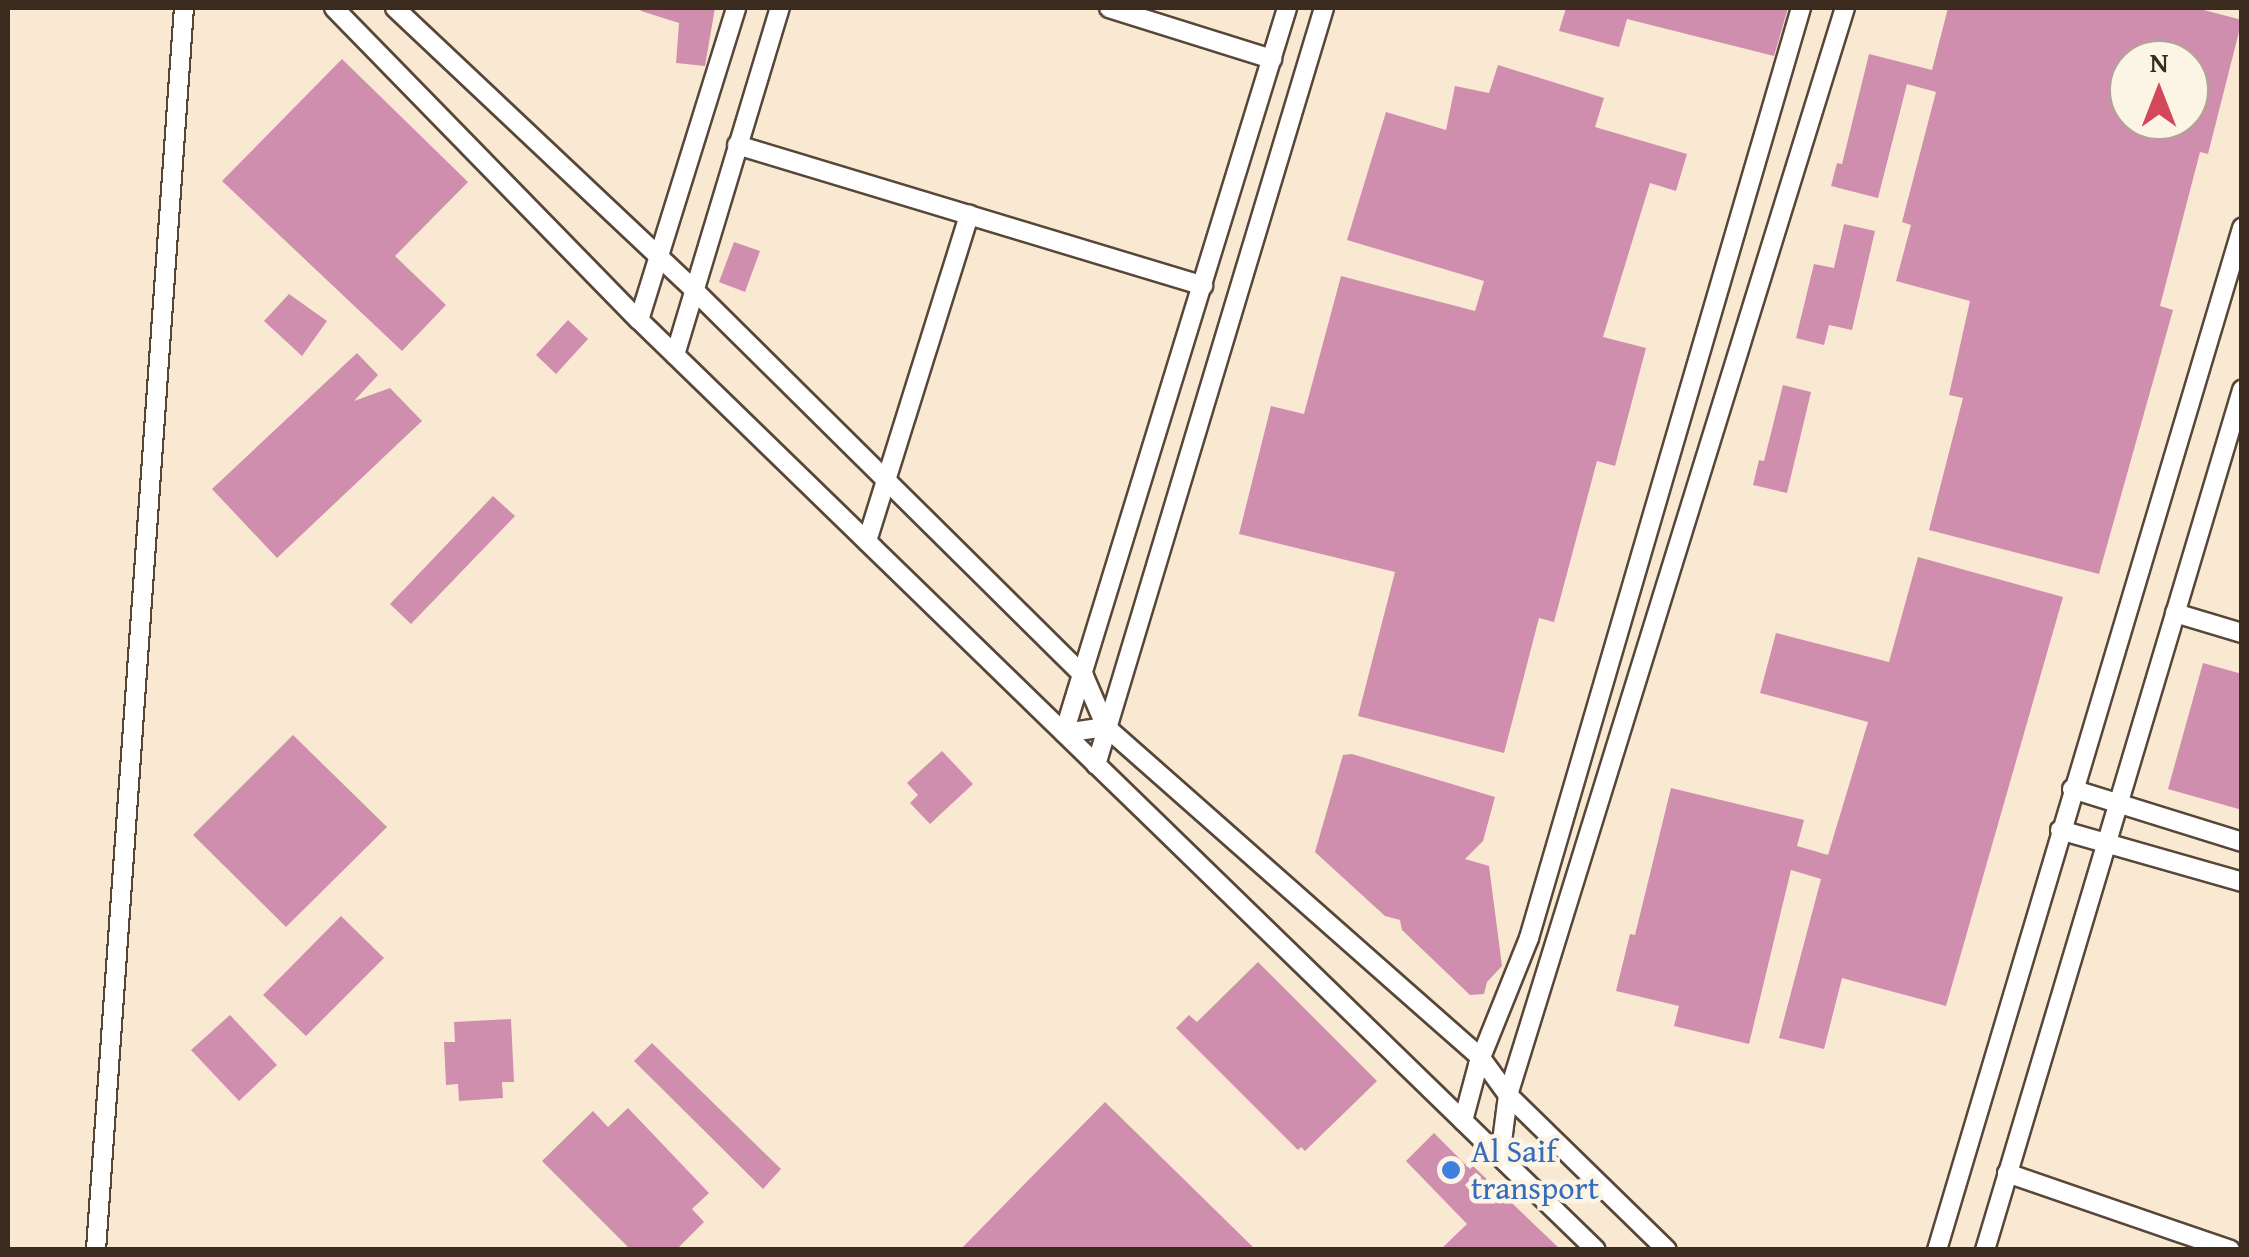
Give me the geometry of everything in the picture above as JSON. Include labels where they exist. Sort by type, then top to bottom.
[{"type":"street","points":[[96,1250],[184,8]]},
{"type":"street","points":[[334,8],[638,320],[1596,1250]]},
{"type":"street","points":[[394,8],[692,288],[1084,676],[1106,726],[1480,1058],[1508,1095],[1668,1250]]},
{"type":"street","points":[[638,320],[661,258],[736,8]]},
{"type":"street","points":[[675,355],[692,288],[780,8]]},
{"type":"street","points":[[1109,8],[1272,59]]},
{"type":"street","points":[[1064,733],[1287,8]]},
{"type":"street","points":[[1096,765],[1324,8]]},
{"type":"street","points":[[1463,1122],[1480,1058],[1529,938],[1801,8]]},
{"type":"street","points":[[1500,1157],[1508,1095],[1845,8]]},
{"type":"street","points":[[737,145],[1203,286]]},
{"type":"street","points":[[866,542],[969,215]]},
{"type":"street","points":[[1938,1250],[2242,228]]},
{"type":"street","points":[[1985,1250],[2242,390]]},
{"type":"street","points":[[2174,613],[2242,633]]},
{"type":"street","points":[[1064,733],[1106,726]]},
{"type":"street","points":[[2072,789],[2242,842]]},
{"type":"street","points":[[2060,830],[2242,882]]},
{"type":"street","points":[[2007,1173],[2230,1250]]},
{"type":"building","points":[[641,8],[715,8],[705,66],[676,63],[679,23]]},
{"type":"building","points":[[1566,8],[1788,8],[1774,56],[1627,19],[1619,47],[1559,31]]},
{"type":"building","points":[[1948,8],[2196,8],[2242,20],[2208,154],[2200,152],[2160,306],[2173,310],[2099,574],[1929,530],[1963,398],[1949,395],[1970,301],[1896,281],[1911,225],[1902,222],[1936,92],[1907,84],[1878,198],[1831,186],[1837,163],[1842,164],[1869,54],[1932,70]]},
{"type":"building","points":[[342,59],[468,182],[395,256],[446,305],[402,351],[222,181]]},
{"type":"building","points":[[1498,65],[1604,98],[1595,127],[1687,154],[1676,191],[1650,183],[1603,337],[1646,348],[1615,466],[1597,461],[1554,622],[1539,618],[1504,753],[1358,716],[1395,572],[1239,534],[1271,406],[1304,414],[1341,276],[1475,311],[1484,281],[1347,240],[1386,112],[1446,130],[1455,86],[1489,93]]},
{"type":"building","points":[[1844,224],[1875,231],[1852,330],[1829,325],[1824,345],[1796,338],[1814,264],[1834,268]]},
{"type":"building","points":[[734,242],[760,251],[745,292],[719,282]]},
{"type":"building","points":[[289,294],[327,321],[302,356],[264,321]]},
{"type":"building","points":[[568,320],[588,339],[556,374],[536,355]]},
{"type":"building","points":[[357,353],[378,375],[354,401],[390,388],[422,421],[277,558],[212,489]]},
{"type":"building","points":[[1783,385],[1811,392],[1787,493],[1753,485],[1759,460],[1764,461]]},
{"type":"building","points":[[493,496],[515,516],[411,624],[390,604]]},
{"type":"building","points":[[1918,557],[2063,597],[1946,1006],[1842,978],[1824,1049],[1779,1038],[1821,879],[1791,870],[1749,1044],[1674,1026],[1679,1006],[1616,991],[1630,934],[1635,935],[1671,788],[1804,820],[1797,846],[1828,855],[1868,722],[1760,693],[1776,633],[1889,662]]},
{"type":"building","points":[[2203,663],[2242,674],[2242,810],[2168,789]]},
{"type":"building","points":[[293,735],[387,827],[286,927],[193,835]]},
{"type":"building","points":[[942,751],[973,784],[930,824],[910,803],[918,795],[907,783]]},
{"type":"building","points":[[1352,754],[1495,797],[1483,841],[1465,859],[1489,866],[1502,966],[1487,982],[1484,994],[1470,995],[1402,930],[1400,920],[1385,916],[1315,852],[1343,755]]},
{"type":"building","points":[[341,916],[384,958],[306,1036],[263,995]]},
{"type":"building","points":[[1258,962],[1377,1081],[1305,1151],[1301,1147],[1298,1150],[1176,1028],[1189,1015],[1197,1022]]},
{"type":"building","points":[[230,1015],[277,1065],[239,1101],[191,1050]]},
{"type":"building","points":[[511,1019],[514,1082],[502,1082],[503,1098],[459,1101],[458,1084],[446,1085],[444,1042],[455,1042],[454,1022]]},
{"type":"building","points":[[652,1043],[781,1169],[763,1189],[634,1061]]},
{"type":"building","points":[[1105,1102],[1256,1250],[960,1250]]},
{"type":"building","points":[[628,1108],[709,1193],[692,1209],[704,1222],[676,1250],[631,1250],[542,1161],[593,1111],[608,1127]]},
{"type":"building","points":[[1434,1133],[1561,1250],[1440,1250],[1467,1224],[1406,1161]]},
{"type":"place","name":"Al Saif transport","points":[[1451,1170]]}]
